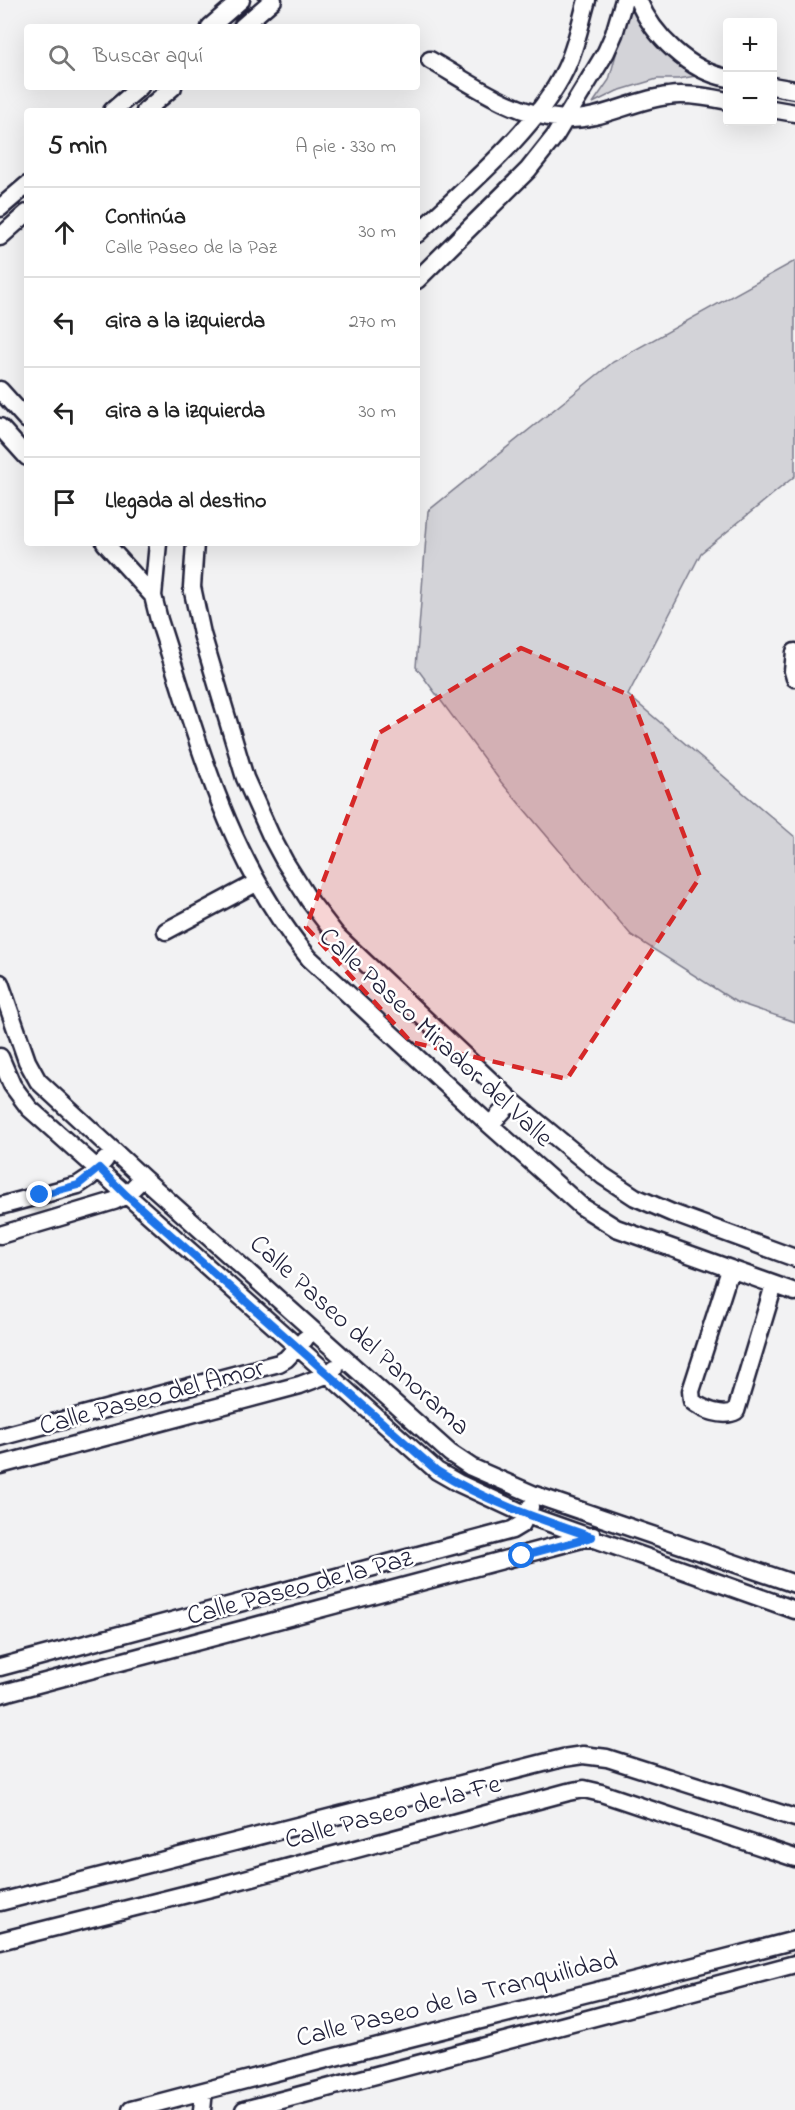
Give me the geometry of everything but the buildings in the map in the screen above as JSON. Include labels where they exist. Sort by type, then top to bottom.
[{"type":"street","points":[[213,24],[241,0]]},
{"type":"street","points":[[245,24],[273,0]]},
{"type":"street","points":[[420,231],[513,140],[553,92],[565,71],[577,40],[587,0]]},
{"type":"street","points":[[420,277],[528,170],[566,119],[606,52],[624,0]]},
{"type":"street","points":[[638,0],[652,25],[678,54],[714,76],[723,77]]},
{"type":"street","points":[[430,60],[510,105],[535,115],[566,119],[606,114],[668,96],[723,100]]},
{"type":"street","points":[[696,97],[702,69]]},
{"type":"street","points":[[777,87],[795,90]]},
{"type":"street","points":[[116,108],[136,90]]},
{"type":"street","points":[[148,108],[170,90]]},
{"type":"street","points":[[777,110],[795,113]]},
{"type":"street","points":[[0,208],[24,187]]},
{"type":"street","points":[[0,237],[24,216]]},
{"type":"street","points":[[0,390],[24,417]]},
{"type":"street","points":[[0,427],[24,454]]},
{"type":"street","points":[[108,546],[153,596]]},
{"type":"street","name":"Calle Paseo Mirador del Valle","points":[[159,546],[153,596],[214,790],[256,883],[292,938],[309,958],[581,1206],[616,1228],[795,1292]]},
{"type":"street","name":"Calle Paseo Mirador del Valle","points":[[193,546],[192,587],[202,634],[245,778],[285,862],[309,900],[336,935],[512,1101],[603,1176],[635,1197],[672,1213],[795,1258]]},
{"type":"street","points":[[795,652],[793,671],[795,678]]},
{"type":"street","points":[[166,931],[256,883]]},
{"type":"street","name":"Calle Paseo del Panorama","points":[[0,983],[32,1072],[39,1081],[143,1178],[450,1453],[471,1467],[535,1495],[795,1584]]},
{"type":"street","name":"Calle Paseo del Panorama","points":[[0,1057],[12,1085],[29,1108],[437,1471],[458,1484],[527,1515],[795,1610]]},
{"type":"street","points":[[490,1125],[512,1101]]},
{"type":"street","points":[[0,1206],[78,1185],[99,1168],[114,1150]]},
{"type":"street","points":[[0,1235],[100,1206],[126,1195],[143,1178]]},
{"type":"street","points":[[730,1270],[691,1391],[692,1401],[698,1406],[723,1414],[736,1411],[774,1285]]},
{"type":"street","name":"Calle Paseo del Amor","points":[[0,1437],[279,1363],[299,1347],[313,1329]]},
{"type":"street","name":"Calle Paseo del Amor","points":[[0,1465],[300,1385],[329,1374],[346,1359]]},
{"type":"street","points":[[527,1515],[535,1495]]},
{"type":"street","name":"Calle Paseo de la Paz","points":[[0,1667],[512,1530],[522,1524],[527,1515]]},
{"type":"street","points":[[592,1537],[600,1517]]},
{"type":"street","name":"Calle Paseo de la Paz","points":[[0,1694],[592,1537]]},
{"type":"street","name":"Calle Paseo de la Fe","points":[[0,1902],[529,1766],[583,1755],[607,1758],[795,1818]]},
{"type":"street","name":"Calle Paseo de la Fe","points":[[0,1941],[219,1886],[584,1789],[795,1858]]},
{"type":"street","name":"Calle Paseo de la Tranquilidad","points":[[131,2110],[795,1940]]},
{"type":"street","name":"Calle Paseo de la Tranquilidad","points":[[244,2110],[795,1964]]},
{"type":"street","points":[[585,1995],[592,2019]]},
{"type":"street","points":[[202,2110],[204,2091]]},
{"type":"highlighted area","points":[[521,648],[631,696],[700,877],[567,1079],[411,1042],[306,927],[379,733]]},
{"type":"shaded area","points":[[630,3],[659,42],[696,76],[657,79],[617,91],[593,103],[609,80]]},
{"type":"shaded area","points":[[795,261],[795,476],[701,553],[628,695],[795,837],[795,1022],[736,1002],[631,935],[501,782],[416,667],[428,511],[613,362]]},
{"type":"route","points":[[40,1195],[78,1185],[99,1168],[126,1195],[437,1471],[458,1484],[527,1515],[592,1537],[522,1556]]}]
